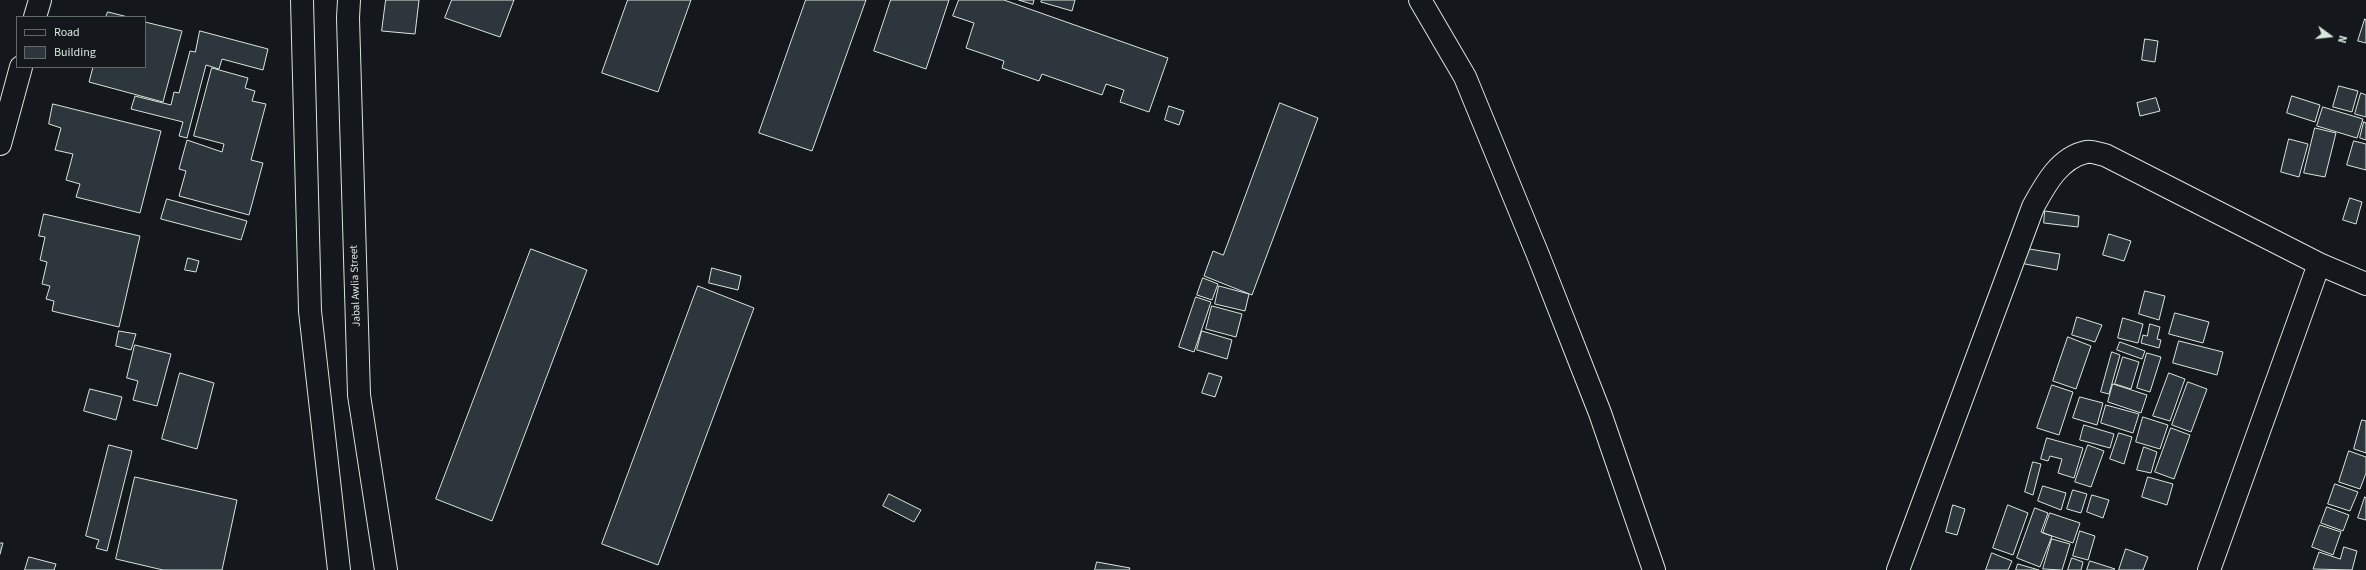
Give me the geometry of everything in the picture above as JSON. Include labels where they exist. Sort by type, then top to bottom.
[{"type":"street","points":[[35,16],[40,0]]},
{"type":"street","points":[[302,0],[310,311],[339,570]]},
{"type":"street","name":"Jabal Awlia Street","points":[[350,0],[348,18],[359,395],[386,570]]},
{"type":"street","points":[[1420,0],[1465,77],[1530,234],[1600,413],[1654,570]]},
{"type":"street","points":[[0,144],[21,68]]},
{"type":"street","points":[[1898,570],[2033,206],[2049,178],[2068,160],[2087,152],[2105,155],[2319,264],[2366,284]]},
{"type":"street","points":[[2209,570],[2319,264]]},
{"type":"building","points":[[386,0],[419,0],[415,34],[382,31]]},
{"type":"building","points":[[452,0],[514,0],[500,37],[445,18]]},
{"type":"building","points":[[628,0],[691,0],[658,92],[602,73]]},
{"type":"building","points":[[806,0],[866,0],[812,151],[759,133]]},
{"type":"building","points":[[891,0],[949,0],[926,69],[874,51]]},
{"type":"building","points":[[959,0],[1004,0],[1168,58],[1149,112],[1120,102],[1124,90],[1106,84],[1102,95],[1042,74],[1039,81],[1002,68],[1004,61],[966,48],[974,23],[953,16]]},
{"type":"building","points":[[1019,0],[1034,0],[1033,4]]},
{"type":"building","points":[[1042,0],[1075,0],[1072,11],[1041,2]]},
{"type":"building","points":[[108,12],[124,16],[106,16]]},
{"type":"building","points":[[2365,19],[2366,20],[2366,43],[2358,41]]},
{"type":"building","points":[[146,22],[182,31],[163,102],[89,82],[93,68],[146,68]]},
{"type":"building","points":[[200,31],[268,49],[263,70],[222,59],[219,69],[206,65],[187,138],[179,136],[183,122],[131,109],[135,96],[171,105],[174,92],[179,93],[190,51],[195,52]]},
{"type":"building","points":[[2145,39],[2158,41],[2155,62],[2142,60]]},
{"type":"building","points":[[212,68],[248,78],[245,88],[255,91],[252,101],[266,104],[251,160],[263,163],[249,215],[179,196],[186,171],[179,169],[187,140],[222,152],[224,144],[194,136]]},
{"type":"building","points":[[2339,86],[2358,91],[2352,112],[2333,107]]},
{"type":"building","points":[[2361,93],[2366,95],[2366,117],[2355,114]]},
{"type":"building","points":[[2292,96],[2320,105],[2315,122],[2287,113]]},
{"type":"building","points":[[2156,98],[2160,111],[2140,116],[2137,103]]},
{"type":"building","points":[[1280,103],[1318,118],[1252,295],[1204,276],[1213,251],[1223,255]]},
{"type":"building","points":[[53,104],[161,131],[140,213],[76,197],[80,184],[66,180],[73,154],[55,150],[61,128],[49,124]]},
{"type":"building","points":[[1169,106],[1184,111],[1179,125],[1165,120]]},
{"type":"building","points":[[2323,107],[2363,119],[2357,138],[2317,126]]},
{"type":"building","points":[[2364,122],[2366,123],[2366,140],[2360,138]]},
{"type":"building","points":[[2315,128],[2336,133],[2325,177],[2304,173]]},
{"type":"building","points":[[2289,139],[2308,144],[2299,177],[2281,172]]},
{"type":"building","points":[[2354,141],[2366,144],[2366,170],[2347,165]]},
{"type":"building","points":[[2350,198],[2362,202],[2356,224],[2343,220]]},
{"type":"building","points":[[167,199],[247,221],[241,240],[161,219]]},
{"type":"building","points":[[2045,211],[2079,216],[2078,227],[2044,223]]},
{"type":"building","points":[[44,214],[140,236],[119,327],[52,311],[54,301],[46,299],[50,286],[42,284],[47,262],[40,260],[45,237],[39,236]]},
{"type":"building","points":[[2109,234],[2131,241],[2124,261],[2103,255]]},
{"type":"building","points":[[2023,248],[2060,254],[2057,270],[2020,263]]},
{"type":"building","points":[[531,249],[587,270],[492,521],[436,499]]},
{"type":"building","points":[[188,258],[199,261],[196,272],[185,270]]},
{"type":"building","points":[[712,268],[741,276],[738,290],[709,283]]},
{"type":"building","points":[[1203,278],[1218,284],[1212,300],[1197,295]]},
{"type":"building","points":[[698,286],[754,308],[658,565],[602,544]]},
{"type":"building","points":[[1219,286],[1249,294],[1245,311],[1215,304]]},
{"type":"building","points":[[2145,291],[2165,296],[2159,320],[2139,314]]},
{"type":"building","points":[[1196,297],[1211,302],[1194,352],[1179,347]]},
{"type":"building","points":[[1212,306],[1242,314],[1236,337],[1206,329]]},
{"type":"building","points":[[2175,313],[2209,322],[2203,343],[2169,334]]},
{"type":"building","points":[[2077,317],[2102,325],[2095,342],[2072,335]]},
{"type":"building","points":[[2123,318],[2143,324],[2138,343],[2118,338]]},
{"type":"building","points":[[2150,324],[2160,327],[2157,339],[2161,340],[2159,348],[2141,343],[2143,335],[2147,336]]},
{"type":"building","points":[[119,331],[136,334],[131,350],[116,346]]},
{"type":"building","points":[[1202,331],[1232,340],[1227,359],[1197,350]]},
{"type":"building","points":[[2068,337],[2091,346],[2076,389],[2053,381]]},
{"type":"building","points":[[2179,341],[2223,352],[2217,375],[2173,363]]},
{"type":"building","points":[[2120,342],[2145,351],[2142,359],[2117,350]]},
{"type":"building","points":[[135,345],[171,354],[157,406],[133,400],[138,381],[127,378]]},
{"type":"building","points":[[2112,352],[2120,355],[2109,394],[2101,392]]},
{"type":"building","points":[[2147,353],[2161,357],[2150,392],[2137,388]]},
{"type":"building","points":[[2123,357],[2139,362],[2131,389],[2115,384]]},
{"type":"building","points":[[180,373],[214,383],[197,449],[162,439]]},
{"type":"building","points":[[1209,373],[1222,377],[1215,397],[1202,393]]},
{"type":"building","points":[[2169,373],[2185,379],[2170,421],[2153,416]]},
{"type":"building","points":[[2188,382],[2207,389],[2191,432],[2172,425]]},
{"type":"building","points":[[2113,384],[2147,395],[2141,413],[2108,402]]},
{"type":"building","points":[[2052,385],[2073,392],[2059,435],[2037,428]]},
{"type":"building","points":[[90,389],[122,397],[116,420],[84,411]]},
{"type":"building","points":[[2080,397],[2103,403],[2097,425],[2073,418]]},
{"type":"building","points":[[2106,405],[2139,414],[2133,433],[2101,423]]},
{"type":"building","points":[[2143,417],[2168,425],[2160,449],[2136,442]]},
{"type":"building","points":[[2362,420],[2366,421],[2366,453],[2354,449]]},
{"type":"building","points":[[2084,425],[2114,434],[2110,448],[2080,440]]},
{"type":"building","points":[[2171,428],[2190,435],[2174,479],[2155,472]]},
{"type":"building","points":[[2119,433],[2132,437],[2124,464],[2110,459]]},
{"type":"building","points":[[2047,438],[2083,448],[2074,478],[2058,473],[2062,459],[2050,456],[2048,461],[2041,459]]},
{"type":"building","points":[[109,445],[132,451],[107,551],[96,548],[99,540],[86,536]]},
{"type":"building","points":[[2088,445],[2104,451],[2091,487],[2075,482]]},
{"type":"building","points":[[2144,447],[2157,452],[2151,473],[2137,470]]},
{"type":"building","points":[[2349,451],[2366,457],[2366,473],[2360,489],[2339,482]]},
{"type":"building","points":[[2033,462],[2041,464],[2033,495],[2025,492]]},
{"type":"building","points":[[135,477],[237,500],[222,570],[163,570],[116,559]]},
{"type":"building","points":[[2148,477],[2173,484],[2167,505],[2142,497]]},
{"type":"building","points":[[2335,484],[2358,492],[2350,511],[2328,504]]},
{"type":"building","points":[[2043,486],[2066,493],[2061,510],[2038,501]]},
{"type":"building","points":[[2073,490],[2087,494],[2081,513],[2067,509]]},
{"type":"building","points":[[889,494],[921,510],[914,522],[883,506]]},
{"type":"building","points":[[2092,495],[2109,500],[2103,518],[2087,512]]},
{"type":"building","points":[[2365,497],[2366,498],[2366,520],[2358,518]]},
{"type":"building","points":[[1953,505],[1965,509],[1957,535],[1946,532]]},
{"type":"building","points":[[2008,505],[2028,513],[2013,555],[1993,548]]},
{"type":"building","points":[[2327,507],[2349,515],[2343,531],[2321,523]]},
{"type":"building","points":[[2035,508],[2048,513],[2041,532],[2052,536],[2040,567],[2017,558]]},
{"type":"building","points":[[2050,513],[2080,523],[2073,543],[2043,533]]},
{"type":"building","points":[[2320,525],[2341,532],[2333,555],[2312,547]]},
{"type":"building","points":[[2080,531],[2095,536],[2088,560],[2073,556]]},
{"type":"building","points":[[2052,539],[2070,544],[2062,570],[2043,569]]},
{"type":"building","points":[[0,543],[3,543],[0,554]]},
{"type":"building","points":[[2344,547],[2357,551],[2352,570],[2313,569],[2319,552],[2340,559]]},
{"type":"building","points":[[2126,549],[2148,557],[2143,570],[2119,570]]},
{"type":"building","points":[[1992,553],[2012,561],[2008,570],[1986,570]]},
{"type":"building","points":[[29,557],[56,564],[54,570],[25,570]]},
{"type":"building","points":[[2072,558],[2083,562],[2081,570],[2068,570]]},
{"type":"building","points":[[2090,561],[2115,569],[2087,570]]},
{"type":"building","points":[[1097,562],[1130,568],[1129,570],[1095,570]]},
{"type":"building","points":[[2018,564],[2039,570],[2016,570]]}]
